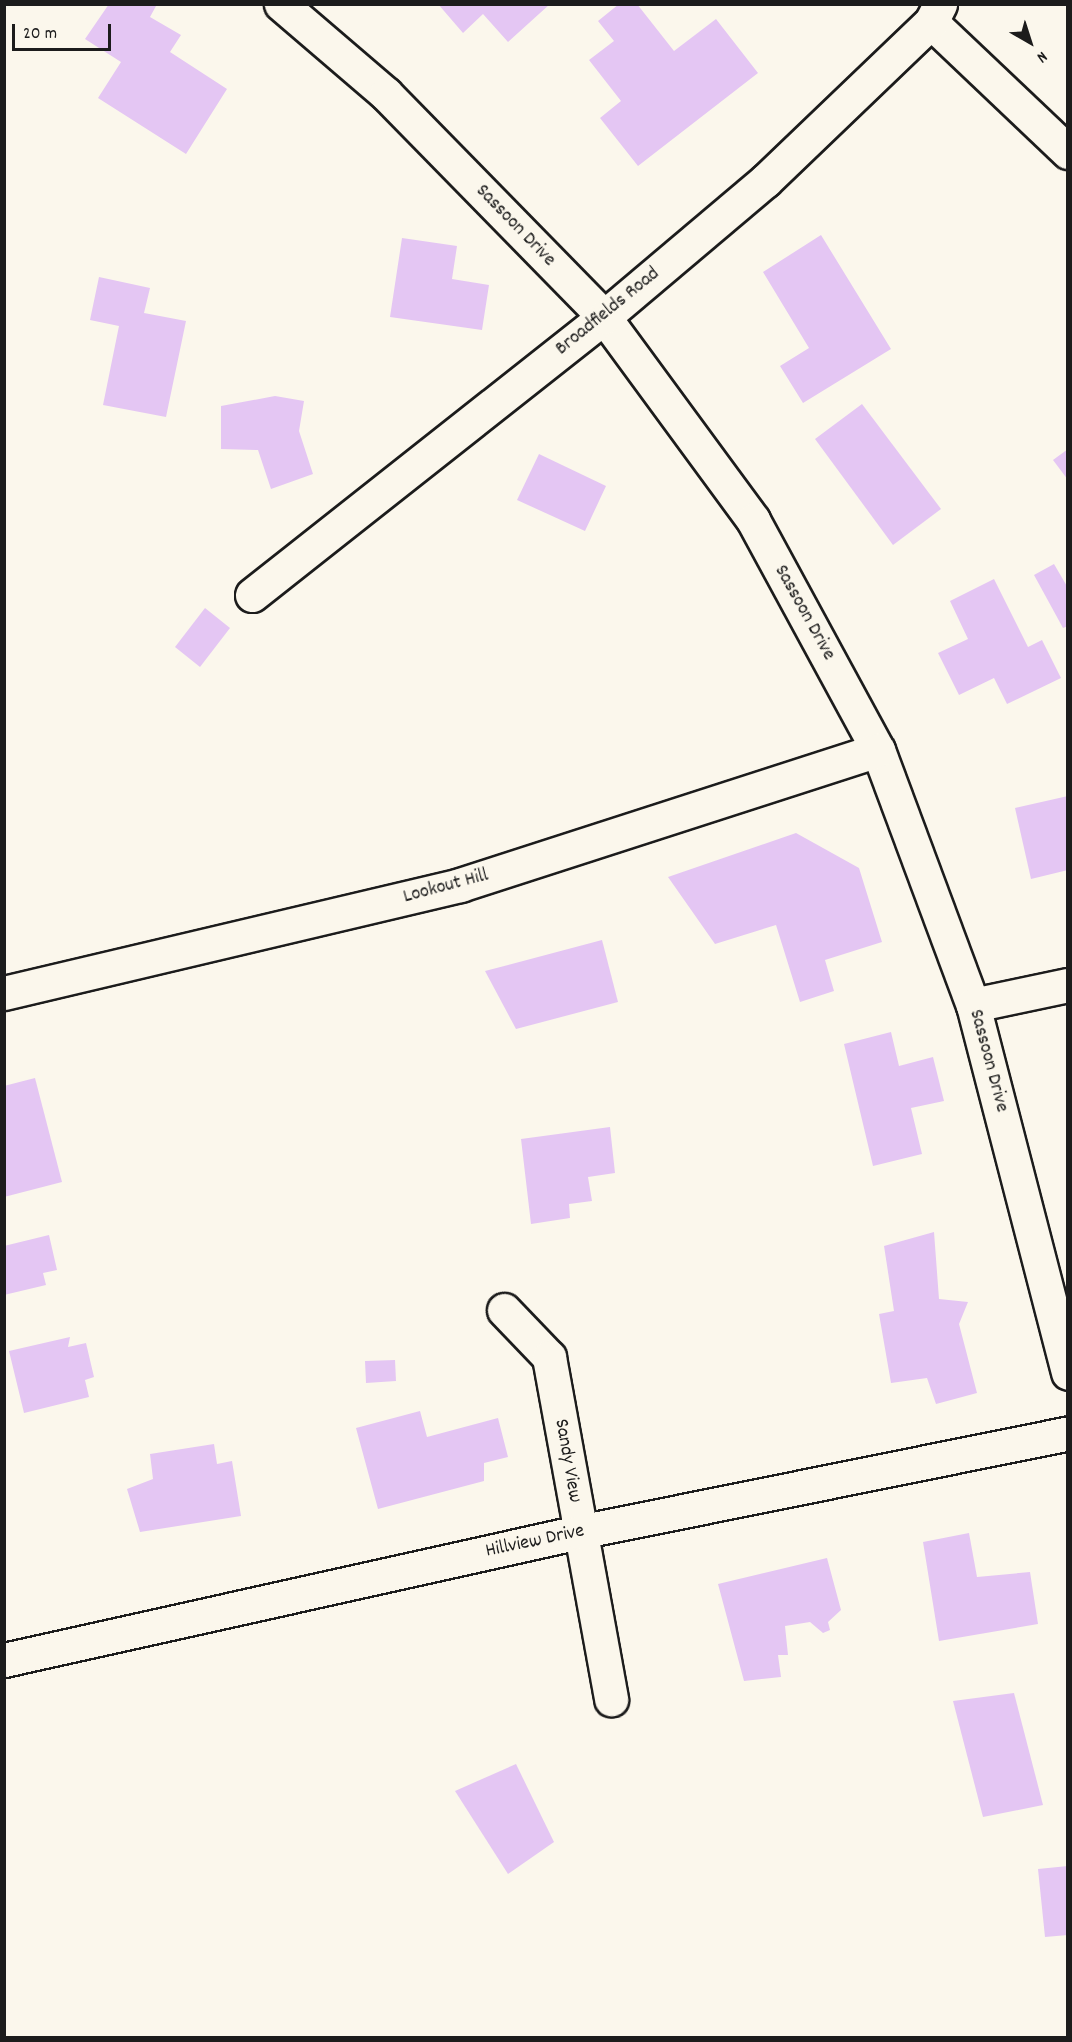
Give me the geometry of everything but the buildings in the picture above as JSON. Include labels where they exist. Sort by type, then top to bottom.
[{"type":"street","name":"Sassoon Drive","points":[[281,4],[386,94],[604,317],[753,520],[878,750],[973,1005],[1068,1373]]},
{"type":"street","name":"Broadfields Road","points":[[252,594],[604,317],[765,181],[936,13]]},
{"type":"street","points":[[936,13],[1068,152]]},
{"type":"street","name":"Lookout Hill","points":[[4,993],[459,885],[878,750]]},
{"type":"street","points":[[973,1005],[1068,985]]},
{"type":"street","name":"Sandy View","points":[[504,1310],[549,1357],[611,1699]]},
{"type":"street","name":"Hillview Drive","points":[[4,1660],[579,1532],[1068,1432]]}]
